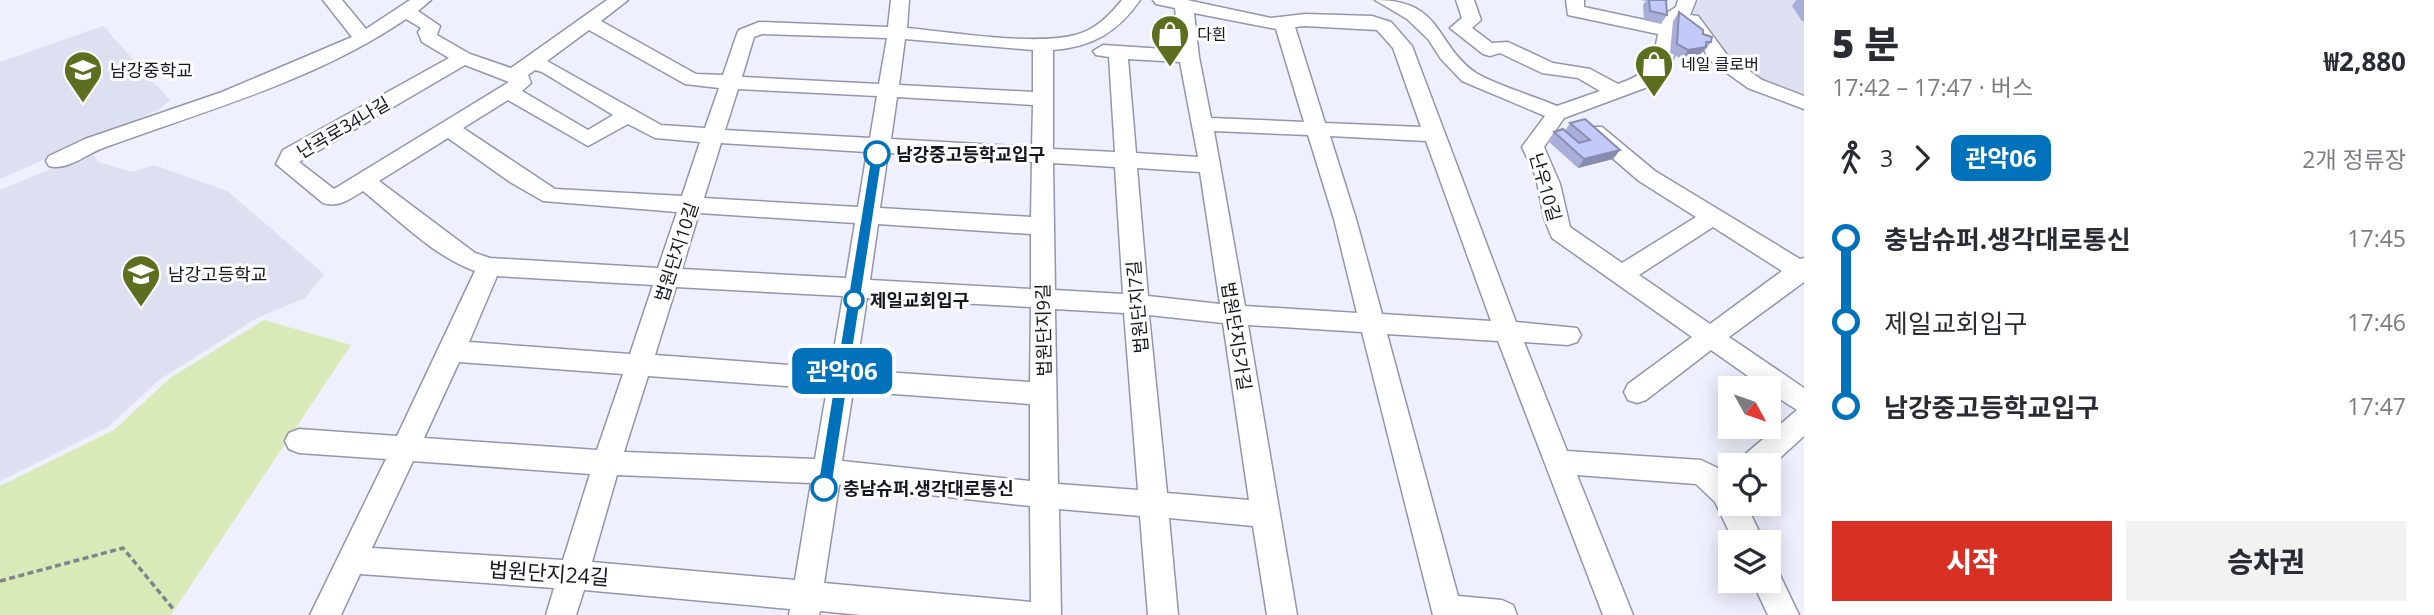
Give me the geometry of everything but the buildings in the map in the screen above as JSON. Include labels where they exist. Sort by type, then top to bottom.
[{"type":"street","points":[[332,0],[364,39]]},
{"type":"street","name":"난곡로34나길","points":[[463,58],[291,155],[287,164],[331,198],[365,181],[449,128],[509,84],[532,62],[619,0]]},
{"type":"street","points":[[806,604],[897,33],[900,0]]},
{"type":"street","points":[[1055,44],[1094,37],[1106,29],[1131,0]]},
{"type":"street","points":[[1384,0],[1421,22],[1469,77],[1587,125],[1647,176],[1802,270],[1637,392]]},
{"type":"street","points":[[1465,0],[1472,20],[1460,28],[1490,50],[1501,46],[1549,69],[1583,74],[1616,90]]},
{"type":"street","points":[[1575,0],[1575,11],[1668,31]]},
{"type":"street","points":[[1173,3],[1271,24],[1305,20],[1359,20],[1384,26],[1406,55],[1507,331],[1618,615]]},
{"type":"street","name":"법원단지5가길","points":[[1173,3],[1189,57],[1203,124],[1282,615]]},
{"type":"street","points":[[1560,112],[1638,84],[1655,73],[1664,56],[1669,20],[1686,5],[1699,33],[1720,59],[1755,84],[1804,103]]},
{"type":"street","points":[[57,161],[92,145],[229,97],[364,39],[414,6],[431,26],[427,32],[429,38],[509,84],[523,99],[588,139],[627,115]]},
{"type":"street","points":[[589,22],[692,80],[1043,99]]},
{"type":"street","points":[[1284,23],[1345,219],[1447,613],[1502,615]]},
{"type":"street","name":"법원단지10길","points":[[561,615],[607,463],[746,34],[755,29],[897,33],[1055,44]]},
{"type":"street","points":[[1055,44],[1081,49],[1189,57]]},
{"type":"street","name":"법원단지9길","points":[[1046,615],[1041,226],[1043,99],[1055,44]]},
{"type":"street","name":"법원단지7길","points":[[1118,52],[1136,304],[1163,615]]},
{"type":"street","points":[[532,62],[549,68],[654,131],[1210,165]]},
{"type":"street","name":"난우10길","points":[[1560,112],[1534,147],[1534,154],[1548,178],[1554,219],[1560,232],[1804,402]]},
{"type":"street","points":[[1203,124],[1433,134]]},
{"type":"street","points":[[449,128],[518,177],[551,196],[1041,226]]},
{"type":"street","points":[[365,181],[452,249],[467,259],[489,267],[1136,304],[1234,315],[1568,335]]},
{"type":"street","points":[[1621,275],[1712,217]]},
{"type":"street","points":[[325,615],[489,267]]},
{"type":"street","points":[[450,351],[1044,394]]},
{"type":"street","points":[[1766,453],[1804,419]]},
{"type":"street","points":[[299,441],[607,463],[827,472],[1044,495],[1266,514]]},
{"type":"street","points":[[1558,462],[1701,472],[1715,479],[1722,487],[1743,530]]},
{"type":"street","name":"법원단지24길","points":[[350,561],[574,575],[806,604],[1026,615]]},
{"type":"street","points":[[1773,593],[1784,615]]},
{"type":"path","points":[[0,581],[124,548],[174,610]]},
{"type":"shaded area","points":[[1699,0],[1804,0],[1804,104],[1758,81],[1725,58],[1692,11]]},
{"type":"shaded area","name":"남강중학교","points":[[103,26],[170,100],[160,109],[0,179],[0,62]]},
{"type":"shaded area","name":"남강고등학교","points":[[91,152],[99,162],[132,172],[154,165],[227,191],[324,274],[305,298],[257,318],[159,380],[108,427],[0,481],[0,190]]},
{"type":"green space","points":[[264,320],[351,345],[171,615],[0,615],[0,486],[114,430],[170,378]]},
{"type":"bus line","name":"관악06","points":[[824,488],[877,154]]},
{"type":"place","name":"다흰","points":[[1170,68]]},
{"type":"place","name":"네일 클로버","points":[[1654,98]]},
{"type":"place","name":"남강중학교","points":[[83,104]]},
{"type":"place","name":"남강중고등학교입구","points":[[877,154]]},
{"type":"place","name":"제일교회입구","points":[[854,300]]},
{"type":"place","name":"남강고등학교","points":[[141,308]]},
{"type":"place","name":"충남슈퍼.생각대로통신","points":[[824,488]]}]
